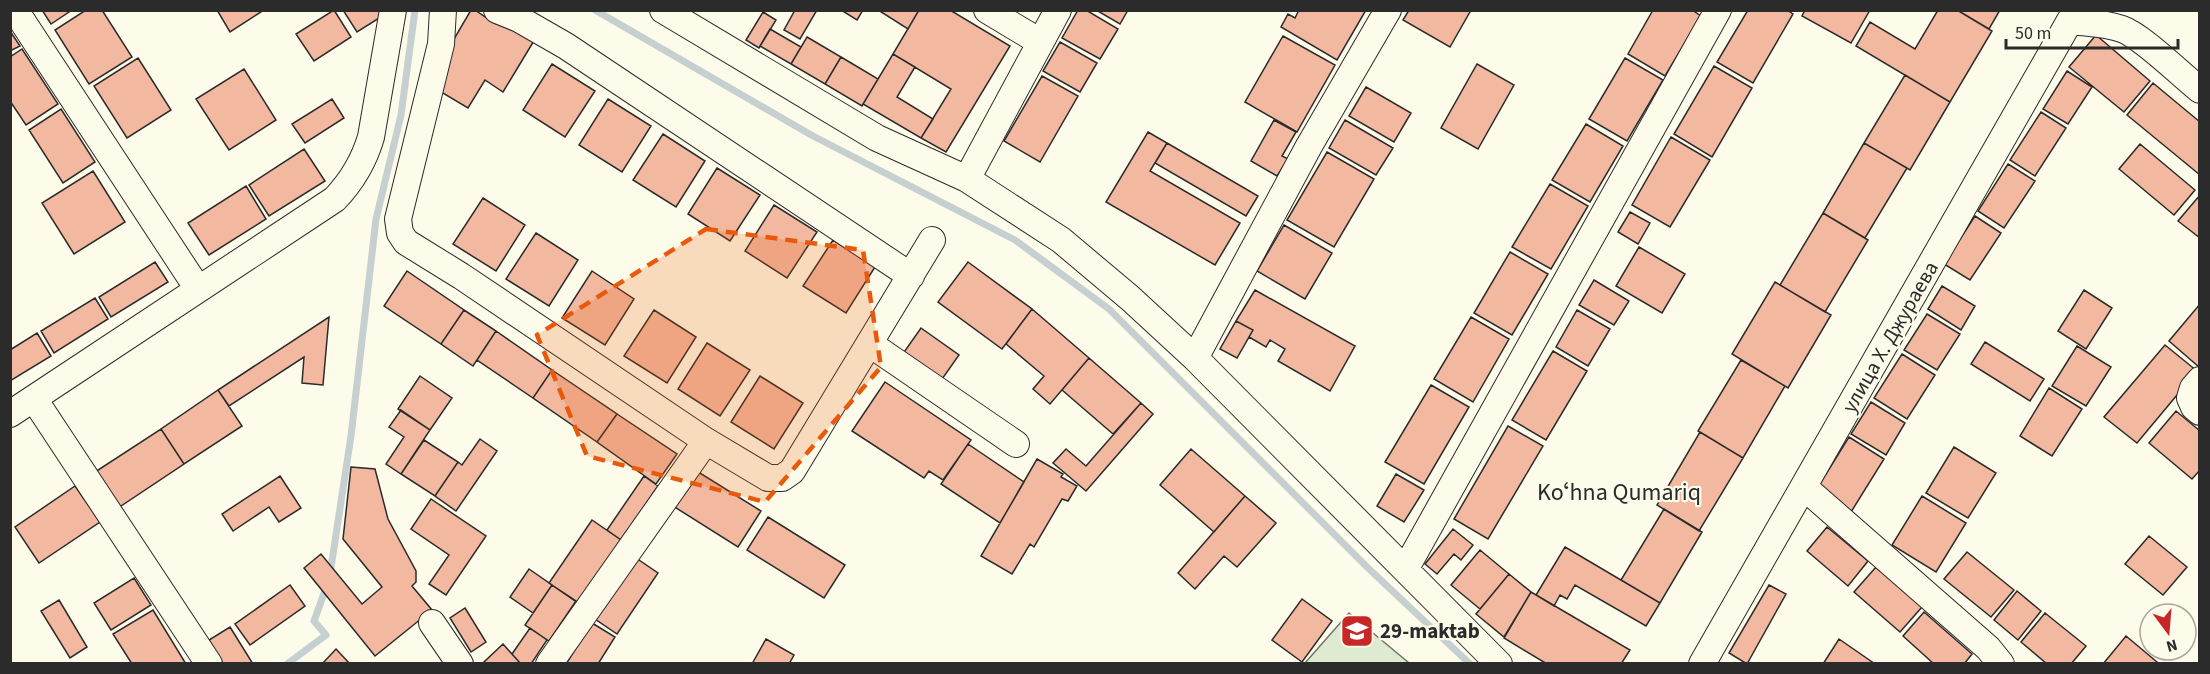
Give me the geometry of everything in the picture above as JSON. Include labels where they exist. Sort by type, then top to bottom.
[{"type":"street","points":[[15,10],[198,289]]},
{"type":"street","points":[[10,414],[335,199],[347,186],[366,154],[393,10]]},
{"type":"street","points":[[443,10],[441,44],[398,219],[400,232],[406,242],[706,441],[768,478],[782,478],[792,471],[932,240]]},
{"type":"street","points":[[497,10],[519,19],[566,46],[911,276]]},
{"type":"street","points":[[663,10],[877,138],[967,179],[1061,240],[1196,358],[1499,663]]},
{"type":"street","points":[[987,10],[1040,42]]},
{"type":"street","points":[[967,179],[1058,10]]},
{"type":"street","points":[[1196,358],[1309,146],[1388,10]]},
{"type":"street","points":[[1406,568],[1718,10]]},
{"type":"street","points":[[2073,16],[2124,30],[2140,40],[2199,90]]},
{"type":"street","name":"улица Х. Джураева","points":[[1702,663],[2073,16]]},
{"type":"street","points":[[870,344],[1016,444]]},
{"type":"street","points":[[2199,380],[2190,398],[2199,412]]},
{"type":"street","points":[[34,399],[209,663]]},
{"type":"street","points":[[549,663],[706,441]]},
{"type":"street","points":[[1804,487],[1988,648],[2001,663]]},
{"type":"street","points":[[432,623],[460,663]]},
{"type":"highlighted area","points":[[706,229],[863,250],[881,367],[765,502],[587,456],[537,335]]},
{"type":"green space","name":"29-maktab","points":[[1349,613],[1409,663],[1305,663]]},
{"type":"building","points":[[42,10],[72,10],[51,24]]},
{"type":"building","points":[[86,10],[102,10],[132,57],[89,84],[55,30]]},
{"type":"building","points":[[217,10],[264,10],[230,32]]},
{"type":"building","points":[[334,10],[351,37],[314,61],[296,34]]},
{"type":"building","points":[[343,10],[381,10],[384,15],[357,32]]},
{"type":"building","points":[[471,10],[475,10],[494,23],[535,39],[503,92],[485,80],[468,108],[441,92],[454,39]]},
{"type":"building","points":[[795,10],[817,10],[800,39],[784,30]]},
{"type":"building","points":[[841,10],[863,10],[857,20]]},
{"type":"building","points":[[878,10],[919,10],[908,29]]},
{"type":"building","points":[[919,10],[950,10],[1010,46],[946,152],[921,138],[951,89],[893,54]]},
{"type":"building","points":[[1078,10],[1086,10],[1118,29],[1100,59],[1062,38]]},
{"type":"building","points":[[1096,10],[1128,10],[1120,24]]},
{"type":"building","points":[[1299,10],[1366,10],[1337,60],[1281,27],[1288,14],[1295,18]]},
{"type":"building","points":[[1409,10],[1471,10],[1450,47],[1403,20]]},
{"type":"building","points":[[1653,10],[1692,10],[1701,16],[1665,76],[1628,54]]},
{"type":"building","points":[[1748,10],[1787,10],[1793,14],[1753,83],[1717,62]]},
{"type":"building","points":[[1805,10],[1870,10],[1851,43],[1802,16]]},
{"type":"building","points":[[1938,10],[1957,10],[1992,31],[1950,102],[1856,46],[1870,22],[1915,49]]},
{"type":"building","points":[[1957,10],[2000,10],[1989,29]]},
{"type":"building","points":[[763,12],[776,20],[759,48],[746,40]]},
{"type":"building","points":[[770,29],[801,47],[791,64],[760,46]]},
{"type":"building","points":[[10,31],[20,46],[10,51]]},
{"type":"building","points":[[2096,35],[2150,81],[2124,112],[2069,67]]},
{"type":"building","points":[[1283,36],[1335,65],[1297,132],[1245,102]]},
{"type":"building","points":[[807,37],[841,57],[825,84],[791,64]]},
{"type":"building","points":[[1060,42],[1097,63],[1080,92],[1043,71]]},
{"type":"building","points":[[22,49],[58,104],[26,125],[10,101],[10,57]]},
{"type":"building","points":[[893,54],[915,67],[897,97],[933,119],[921,138],[863,104]]},
{"type":"building","points":[[841,57],[878,79],[862,106],[825,84]]},
{"type":"building","points":[[138,58],[171,110],[127,138],[94,86]]},
{"type":"building","points":[[1625,58],[1663,80],[1627,141],[1589,119]]},
{"type":"building","points":[[552,64],[595,91],[565,137],[523,110]]},
{"type":"building","points":[[1477,64],[1514,85],[1478,149],[1441,128]]},
{"type":"building","points":[[1714,66],[1752,88],[1712,157],[1674,134]]},
{"type":"building","points":[[244,69],[276,120],[229,150],[196,99]]},
{"type":"building","points":[[2067,71],[2092,87],[2068,124],[2043,109]]},
{"type":"building","points":[[1905,75],[1950,102],[1910,170],[1864,143]]},
{"type":"building","points":[[1042,76],[1078,96],[1040,162],[1004,141]]},
{"type":"building","points":[[2153,83],[2200,122],[2200,175],[2127,115]]},
{"type":"building","points":[[1366,87],[1411,113],[1394,142],[1349,116]]},
{"type":"building","points":[[332,99],[344,118],[305,143],[292,124]]},
{"type":"building","points":[[608,99],[651,126],[622,172],[579,145]]},
{"type":"building","points":[[61,109],[95,162],[63,183],[29,130]]},
{"type":"building","points":[[2041,112],[2066,128],[2035,176],[2010,160]]},
{"type":"building","points":[[1274,120],[1296,132],[1282,156],[1288,159],[1277,176],[1251,161]]},
{"type":"building","points":[[1345,120],[1393,148],[1376,175],[1329,148]]},
{"type":"building","points":[[1586,124],[1623,146],[1590,202],[1552,180]]},
{"type":"building","points":[[1148,132],[1167,143],[1150,171],[1240,223],[1215,265],[1106,202]]},
{"type":"building","points":[[663,134],[705,161],[676,207],[633,180]]},
{"type":"building","points":[[1671,137],[1710,160],[1670,227],[1632,205]]},
{"type":"building","points":[[1167,143],[1258,196],[1246,216],[1155,163]]},
{"type":"building","points":[[1864,143],[1907,168],[1865,238],[1823,213]]},
{"type":"building","points":[[2140,144],[2195,190],[2174,215],[2119,169]]},
{"type":"building","points":[[304,149],[325,181],[269,216],[249,185]]},
{"type":"building","points":[[1327,152],[1374,179],[1334,247],[1287,220]]},
{"type":"building","points":[[2008,164],[2035,181],[2004,228],[1978,211]]},
{"type":"building","points":[[717,168],[760,195],[730,241],[688,214]]},
{"type":"building","points":[[93,171],[125,222],[74,254],[42,203]]},
{"type":"building","points":[[1550,184],[1588,206],[1551,269],[1512,247]]},
{"type":"building","points":[[246,186],[266,219],[209,255],[188,223]]},
{"type":"building","points":[[2200,195],[2200,238],[2178,221]]},
{"type":"building","points":[[483,198],[525,225],[496,271],[453,244]]},
{"type":"building","points":[[774,205],[817,232],[787,278],[745,251]]},
{"type":"building","points":[[1630,212],[1650,223],[1638,244],[1618,232]]},
{"type":"building","points":[[1823,213],[1868,240],[1825,312],[1780,285]]},
{"type":"building","points":[[1975,216],[2001,233],[1970,280],[1944,264]]},
{"type":"building","points":[[1284,225],[1332,253],[1305,299],[1257,271]]},
{"type":"building","points":[[536,233],[578,260],[549,306],[506,279]]},
{"type":"building","points":[[833,240],[875,267],[846,313],[803,286]]},
{"type":"building","points":[[1639,247],[1685,274],[1662,313],[1616,286]]},
{"type":"building","points":[[1510,252],[1548,274],[1512,335],[1474,313]]},
{"type":"building","points":[[155,262],[168,282],[111,317],[99,297]]},
{"type":"building","points":[[968,262],[1032,309],[1002,349],[938,302]]},
{"type":"building","points":[[407,271],[464,310],[441,344],[384,306]]},
{"type":"building","points":[[592,271],[634,299],[605,345],[562,318]]},
{"type":"building","points":[[1594,280],[1629,301],[1614,325],[1579,305]]},
{"type":"building","points":[[1775,282],[1831,315],[1788,388],[1732,354]]},
{"type":"building","points":[[1942,286],[1975,306],[1961,330],[1928,309]]},
{"type":"building","points":[[1255,290],[1355,346],[1330,391],[1278,361],[1285,349],[1270,340],[1266,347],[1249,337],[1253,330],[1236,321]]},
{"type":"building","points":[[2084,290],[2112,308],[2086,349],[2058,331]]},
{"type":"building","points":[[95,298],[108,319],[54,353],[41,331]]},
{"type":"building","points":[[2200,304],[2200,367],[2199,367],[2169,341]]},
{"type":"building","points":[[1032,309],[1089,358],[1050,404],[1033,389],[1044,376],[1006,344]]},
{"type":"building","points":[[464,310],[496,331],[473,366],[441,344]]},
{"type":"building","points":[[654,310],[696,337],[667,383],[624,356]]},
{"type":"building","points":[[1577,310],[1610,329],[1588,366],[1556,347]]},
{"type":"building","points":[[1927,314],[1960,334],[1937,370],[1904,350]]},
{"type":"building","points":[[329,317],[323,385],[302,383],[304,357],[229,406],[218,390]]},
{"type":"building","points":[[1471,317],[1509,339],[1473,402],[1434,379]]},
{"type":"building","points":[[1236,321],[1253,330],[1237,358],[1220,349]]},
{"type":"building","points":[[921,328],[959,355],[940,382],[902,355]]},
{"type":"building","points":[[496,331],[552,370],[533,398],[477,360]]},
{"type":"building","points":[[37,333],[51,356],[10,381],[10,350]]},
{"type":"building","points":[[1985,342],[2044,379],[2030,401],[1971,364]]},
{"type":"building","points":[[707,343],[750,370],[720,416],[678,389]]},
{"type":"building","points":[[2165,345],[2197,371],[2137,443],[2104,417]]},
{"type":"building","points":[[2077,346],[2111,367],[2086,406],[2052,386]]},
{"type":"building","points":[[1553,351],[1587,371],[1546,440],[1512,420]]},
{"type":"building","points":[[1902,354],[1935,375],[1907,419],[1874,398]]},
{"type":"building","points":[[1089,358],[1141,403],[1113,434],[1062,390]]},
{"type":"building","points":[[1741,360],[1785,386],[1743,458],[1698,431]]},
{"type":"building","points":[[552,370],[617,414],[597,442],[533,398]]},
{"type":"building","points":[[420,376],[452,398],[430,430],[398,409]]},
{"type":"building","points":[[760,376],[803,403],[774,449],[731,422]]},
{"type":"building","points":[[885,382],[971,440],[943,480],[929,471],[924,478],[852,431]]},
{"type":"building","points":[[1431,385],[1469,407],[1424,484],[1385,462]]},
{"type":"building","points":[[2049,388],[2082,409],[2052,456],[2020,436]]},
{"type":"building","points":[[218,390],[242,426],[184,464],[161,429]]},
{"type":"building","points":[[1871,402],[1905,423],[1886,455],[1851,434]]},
{"type":"building","points":[[1141,403],[1153,414],[1086,491],[1053,463],[1066,449],[1086,466]]},
{"type":"building","points":[[401,410],[430,430],[401,474],[386,464],[404,437],[389,427]]},
{"type":"building","points":[[2176,411],[2200,431],[2200,470],[2192,479],[2149,443]]},
{"type":"building","points":[[617,414],[677,454],[656,484],[597,442]]},
{"type":"building","points":[[1508,426],[1543,446],[1488,539],[1454,519]]},
{"type":"building","points":[[161,429],[184,464],[118,508],[95,472]]},
{"type":"building","points":[[1700,432],[1743,458],[1699,531],[1657,505]]},
{"type":"building","points":[[1849,437],[1884,459],[1851,512],[1816,490]]},
{"type":"building","points":[[480,439],[497,451],[456,511],[435,496],[458,462],[462,465]]},
{"type":"building","points":[[424,440],[458,462],[435,496],[401,474]]},
{"type":"building","points":[[968,444],[1024,482],[1000,523],[941,484]]},
{"type":"building","points":[[1954,447],[1996,473],[1968,518],[1926,493]]},
{"type":"building","points":[[1191,449],[1245,496],[1214,532],[1160,485]]},
{"type":"building","points":[[1037,459],[1063,474],[1061,477],[1077,486],[1068,501],[1062,499],[1034,547],[1030,544],[1012,574],[981,556]]},
{"type":"building","points":[[351,467],[375,469],[388,519],[416,571],[416,582],[412,586],[432,610],[375,656],[304,568],[321,554],[362,604],[382,587],[343,539]]},
{"type":"building","points":[[695,470],[761,511],[738,547],[673,506]]},
{"type":"building","points":[[1396,474],[1424,490],[1404,522],[1377,506]]},
{"type":"building","points":[[280,476],[301,508],[279,522],[269,507],[233,531],[222,514]]},
{"type":"building","points":[[644,476],[658,486],[621,540],[607,530]]},
{"type":"building","points":[[75,486],[100,522],[39,563],[15,527]]},
{"type":"building","points":[[1245,496],[1276,523],[1237,567],[1224,556],[1195,589],[1178,573]]},
{"type":"building","points":[[1922,496],[1966,523],[1936,572],[1892,545]]},
{"type":"building","points":[[431,499],[486,536],[446,595],[429,584],[449,555],[411,529]]},
{"type":"building","points":[[1664,509],[1702,532],[1660,603],[1621,580]]},
{"type":"building","points":[[768,517],[845,565],[824,598],[747,550]]},
{"type":"building","points":[[592,520],[621,540],[578,603],[549,583]]},
{"type":"building","points":[[1827,527],[1868,561],[1848,586],[1807,551]]},
{"type":"building","points":[[1453,529],[1473,545],[1461,560],[1454,554],[1437,574],[1425,564]]},
{"type":"building","points":[[2149,536],[2187,567],[2163,595],[2125,564]]},
{"type":"building","points":[[1565,547],[1660,603],[1646,626],[1575,585],[1567,599],[1560,595],[1554,606],[1536,595]]},
{"type":"building","points":[[1480,550],[1509,574],[1480,609],[1451,585]]},
{"type":"building","points":[[1967,552],[2014,590],[1991,617],[1944,579]]},
{"type":"building","points":[[636,558],[658,573],[617,634],[595,619]]},
{"type":"building","points":[[1876,567],[1922,607],[1900,632],[1854,592]]},
{"type":"building","points":[[529,569],[552,585],[533,613],[510,597]]},
{"type":"building","points":[[1509,574],[1531,592],[1504,637],[1476,614]]},
{"type":"building","points":[[134,578],[151,605],[111,630],[94,603]]},
{"type":"building","points":[[290,585],[305,606],[250,645],[235,624]]},
{"type":"building","points":[[552,585],[576,601],[549,641],[525,625]]},
{"type":"building","points":[[1769,585],[1786,594],[1747,664],[1729,653]]},
{"type":"building","points":[[2017,591],[2041,611],[2018,640],[1994,620]]},
{"type":"building","points":[[1531,592],[1630,650],[1621,664],[1547,664],[1504,638]]},
{"type":"building","points":[[1302,599],[1332,621],[1302,662],[1272,640]]},
{"type":"building","points":[[59,600],[87,647],[70,658],[41,611]]},
{"type":"building","points":[[465,608],[486,642],[471,652],[450,618]]},
{"type":"building","points":[[153,610],[186,664],[132,664],[113,634]]},
{"type":"building","points":[[1924,612],[1972,654],[1964,664],[1934,664],[1903,636]]},
{"type":"building","points":[[2045,613],[2086,646],[2071,664],[2047,664],[2021,642]]},
{"type":"building","points":[[592,623],[615,637],[598,664],[566,664]]},
{"type":"building","points":[[230,627],[253,664],[223,664],[209,640]]},
{"type":"building","points":[[530,628],[547,640],[531,664],[521,664],[512,654]]},
{"type":"building","points":[[2126,636],[2138,646],[2138,662],[2157,662],[2155,664],[2103,664]]},
{"type":"building","points":[[766,639],[794,655],[789,664],[752,664]]},
{"type":"building","points":[[1839,639],[1875,664],[1823,664]]},
{"type":"building","points":[[503,644],[521,664],[485,664],[484,662]]},
{"type":"building","points":[[336,649],[350,664],[322,664]]},
{"type":"waterway","points":[[330,574],[351,436],[376,219],[401,115],[415,10]]},
{"type":"waterway","points":[[595,10],[813,136],[1015,240],[1109,309],[1367,567],[1470,664]]},
{"type":"waterway","points":[[287,664],[326,635],[314,621],[327,585]]},
{"type":"place","name":"29-maktab","points":[[1357,631]]},
{"type":"district","name":"Koʻhna Qumariq","points":[[1619,492]]}]
